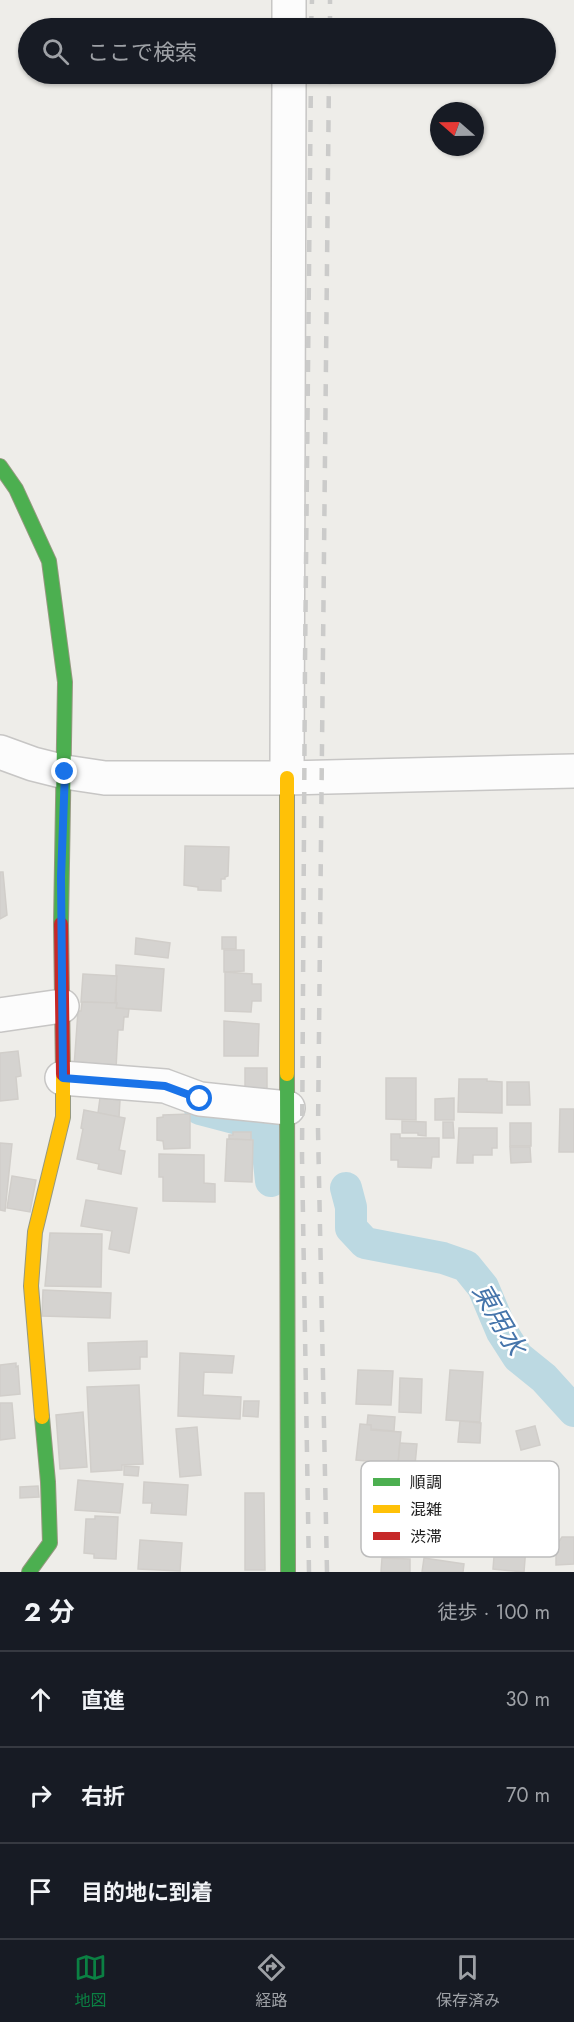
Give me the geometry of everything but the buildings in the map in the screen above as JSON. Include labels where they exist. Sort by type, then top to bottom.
[{"type":"street","points":[[289,18],[290,0]]},
{"type":"street","points":[[288,1572],[289,84]]},
{"type":"street","points":[[0,466],[16,489],[50,561],[65,682],[65,772],[61,877],[63,1118],[35,1232],[31,1286],[51,1543],[29,1572]]},
{"type":"street","points":[[0,752],[65,772],[105,778],[287,778],[574,771]]},
{"type":"street","points":[[0,1015],[62,1006]]},
{"type":"street","points":[[63,1078],[165,1086],[200,1099],[288,1108]]},
{"type":"waterway","name":"東用水","points":[[200,1109],[265,1126],[271,1181]]},
{"type":"waterway","name":"東用水","points":[[346,1188],[351,1207],[351,1228],[365,1243],[443,1258],[466,1266],[483,1287],[502,1332],[518,1357],[544,1378],[574,1411]]},
{"type":"railway","points":[[311,18],[312,0]]},
{"type":"railway","points":[[330,0],[330,18]]},
{"type":"railway","points":[[309,1572],[302,1156],[311,84]]},
{"type":"railway","points":[[327,1572],[318,1129],[329,84]]},
{"type":"traffic: fast","points":[[0,466],[16,489],[49,561],[65,682],[61,924]]},
{"type":"traffic: fast","points":[[287,1074],[288,1572]]},
{"type":"traffic: fast","points":[[29,1572],[50,1543],[48,1482],[42,1417]]},
{"type":"traffic: slow","points":[[287,778],[287,1074]]},
{"type":"traffic: slow","points":[[42,1417],[31,1286],[35,1232],[63,1117],[63,1074]]},
{"type":"traffic: jam","points":[[61,924],[63,1074]]},
{"type":"route","points":[[65,772],[61,877],[63,1078],[165,1086],[200,1099]]}]
